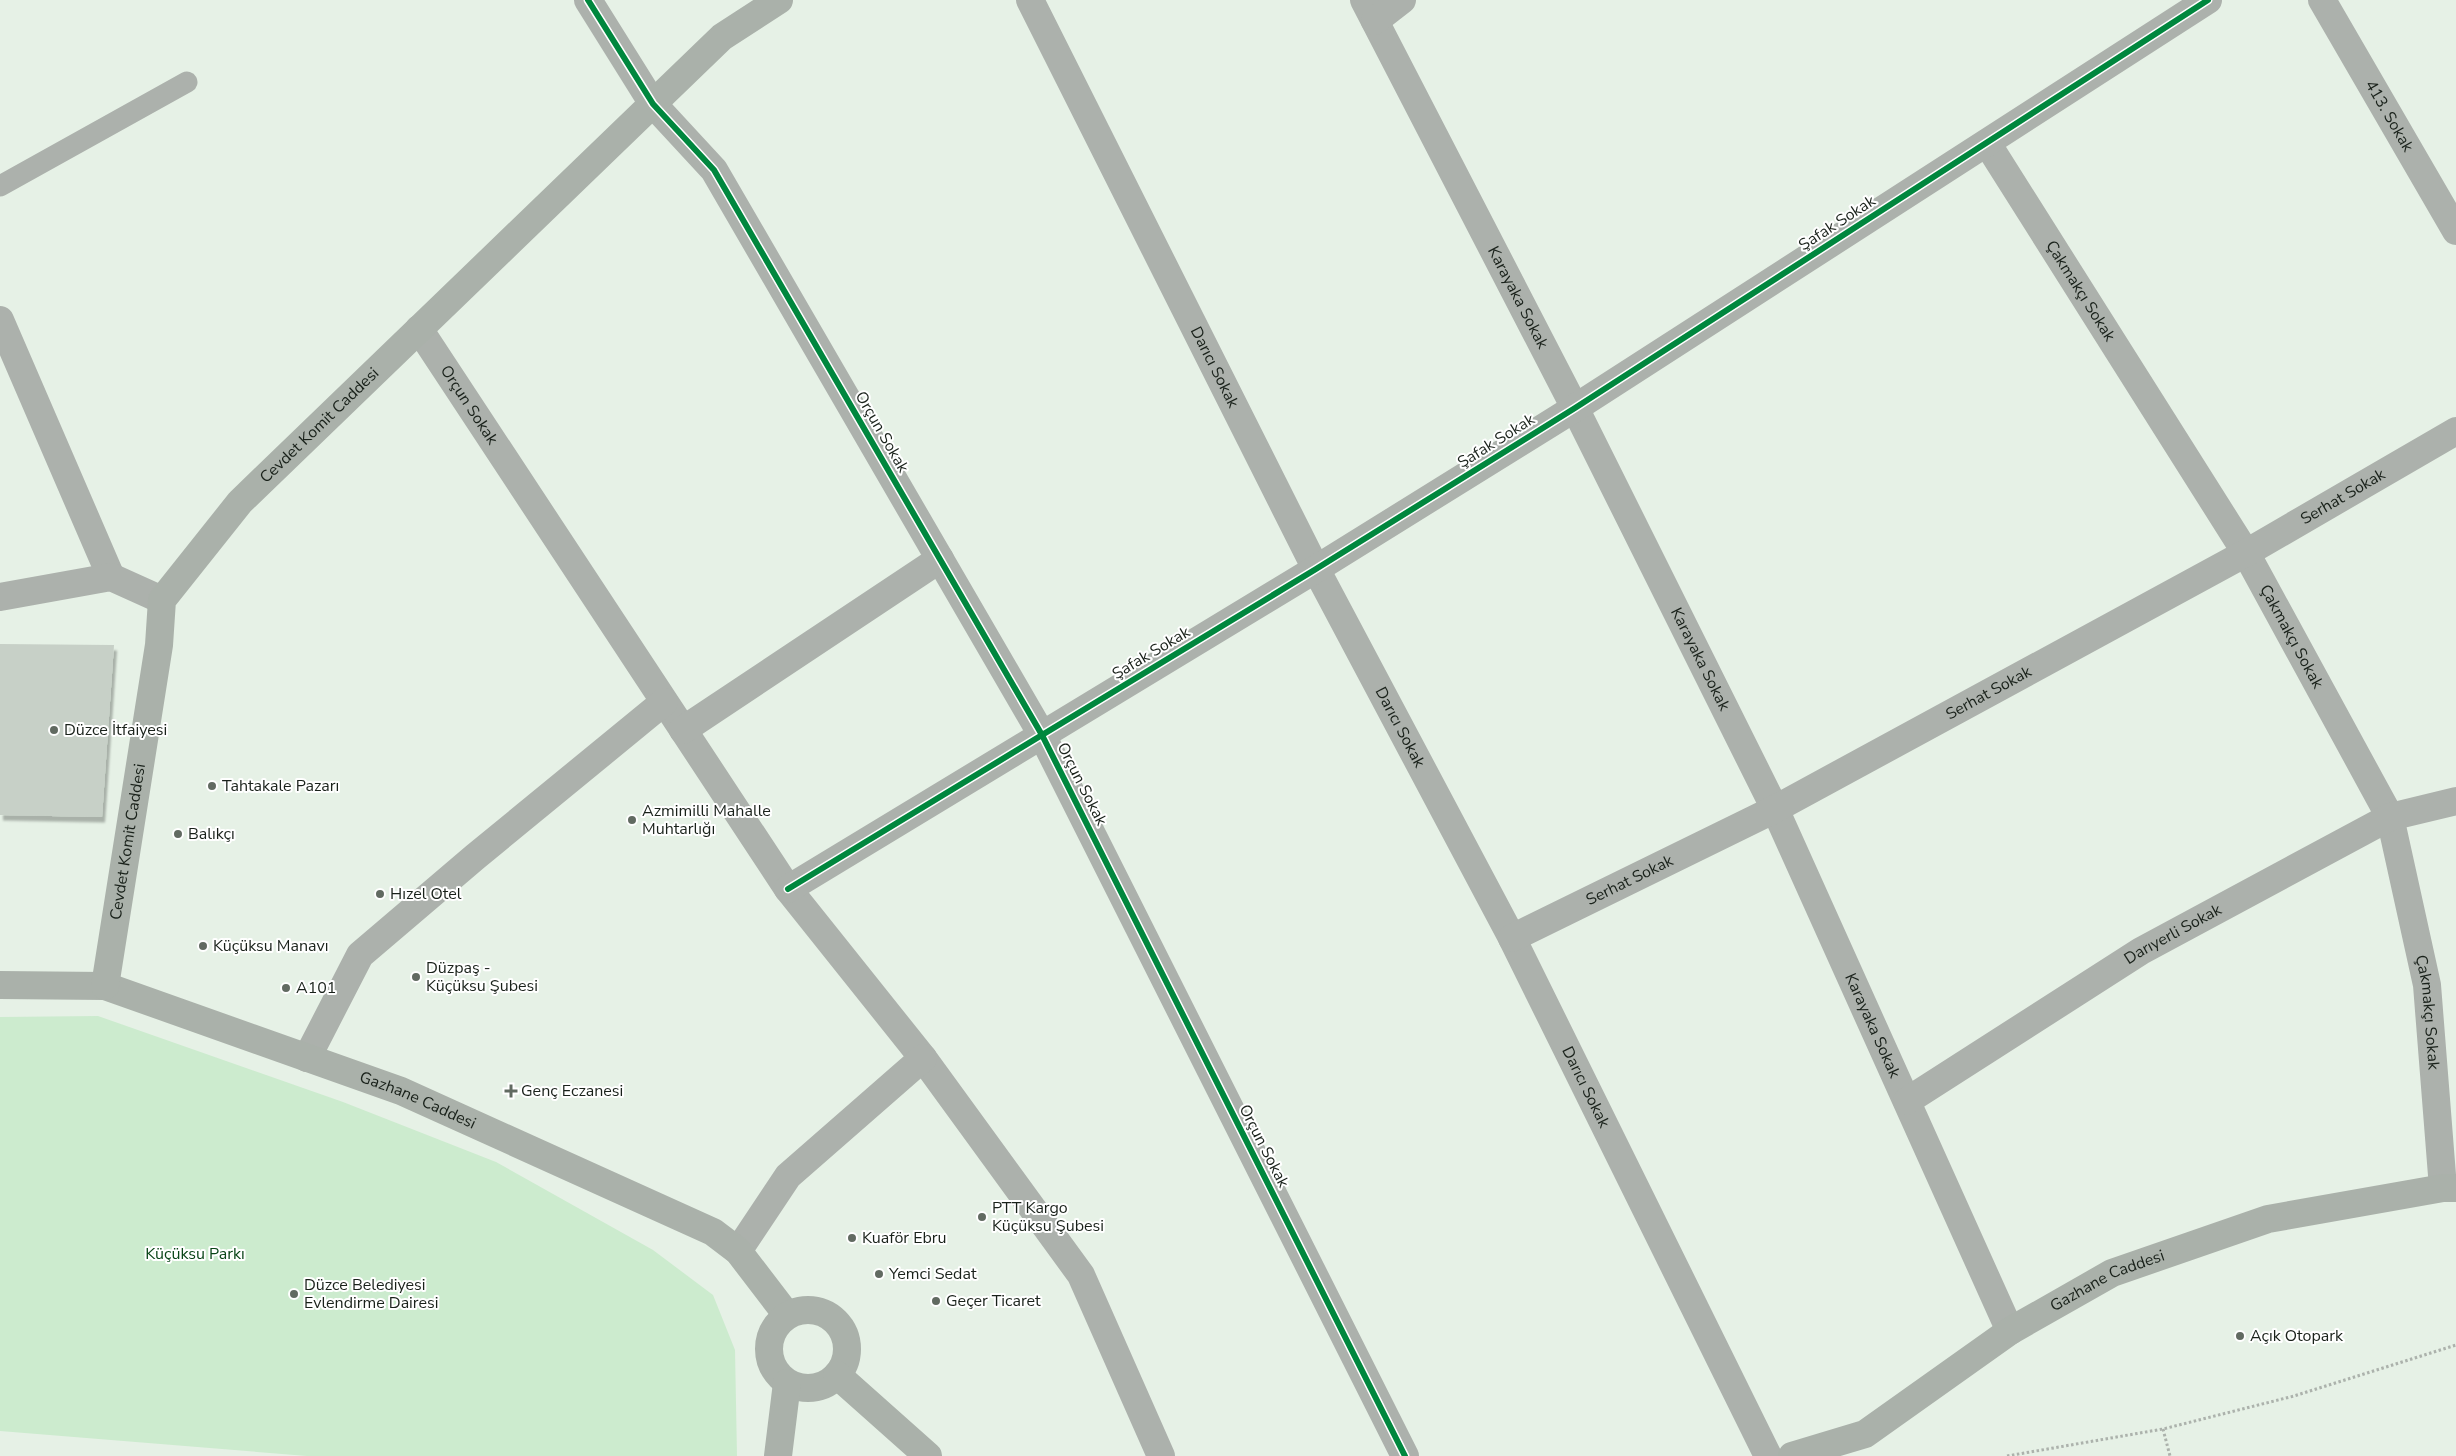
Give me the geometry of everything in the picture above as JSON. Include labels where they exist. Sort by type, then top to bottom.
[{"type":"main road","name":"Cevdet Komit Caddesi","points":[[105,986],[158,645],[162,600],[240,502],[722,37],[779,0]]},
{"type":"main road","name":"Gazhane Caddesi","points":[[0,984],[105,986],[401,1092],[712,1232],[738,1251],[787,1316]]},
{"type":"main road","name":"Gazhane Caddesi","points":[[1792,1456],[1865,1434],[2010,1331],[2112,1272],[2268,1219],[2449,1188]]},
{"type":"main road","points":[[811,1309],[823,1312],[834,1319],[842,1328],[847,1340],[847,1353],[844,1365],[837,1375],[827,1383],[814,1388],[800,1387],[788,1383],[777,1374],[771,1362],[768,1348],[771,1335],[787,1316],[799,1310],[811,1309]]},
{"type":"main road","points":[[837,1375],[928,1456]]},
{"type":"main road","points":[[778,1456],[788,1383]]},
{"type":"street","points":[[588,0],[653,104]]},
{"type":"street","name":"Darıcı Sokak","points":[[1030,0],[1316,569],[1512,938],[1768,1456]]},
{"type":"street","points":[[1369,10],[1402,0]]},
{"type":"street","name":"413. Sokak","points":[[2322,0],[2456,231]]},
{"type":"street","name":"Şafak Sokak","points":[[788,889],[1316,569],[1574,408],[1986,143],[2191,4]]},
{"type":"street","name":"Karayaka Sokak","points":[[1369,10],[1574,408],[1775,809],[2010,1331]]},
{"type":"street","name":"Orçun Sokak","points":[[653,104],[714,170],[1042,735],[1405,1456]]},
{"type":"street","name":"Çakmakçı Sokak","points":[[1986,143],[2246,553],[2390,816],[2427,985],[2449,1188]]},
{"type":"street","points":[[0,320],[111,577]]},
{"type":"street","name":"Orçun Sokak","points":[[419,329],[788,889],[923,1058],[1080,1275],[1161,1456]]},
{"type":"street","name":"Serhat Sokak","points":[[1512,938],[1775,809],[2246,553],[2456,431]]},
{"type":"street","points":[[683,730],[940,559]]},
{"type":"street","points":[[0,596],[111,577],[162,600]]},
{"type":"street","points":[[307,1058],[360,955],[475,857],[664,702]]},
{"type":"street","name":"Darıyerli Sokak","points":[[1907,1101],[2141,951],[2390,816],[2456,801]]},
{"type":"street","points":[[738,1251],[788,1176],[923,1058]]},
{"type":"lane","points":[[0,186],[187,82]]},
{"type":"path","points":[[2007,1456],[2163,1429],[2294,1396],[2456,1345]]},
{"type":"path","points":[[2163,1429],[2170,1456]]},
{"type":"green space","name":"Küçüksu Parkı","points":[[98,1016],[343,1102],[496,1162],[653,1250],[713,1295],[735,1350],[737,1456],[307,1456],[0,1431],[0,1017]]},
{"type":"building","name":"Düzce İtfaiyesi","points":[[0,644],[114,645],[102,817],[0,815]]},
{"type":"cycle path","points":[[588,0],[653,104],[714,170],[1042,735],[1405,1456]]},
{"type":"cycle path","points":[[788,889],[1316,569],[1575,408],[2208,0]]},
{"type":"place","name":"Düzce İtfaiyesi","points":[[54,730]]},
{"type":"place","name":"Tahtakale Pazarı","points":[[212,786]]},
{"type":"place","name":"Azmimilli Mahalle Muhtarlığı","points":[[632,820]]},
{"type":"place","name":"Balıkçı","points":[[178,834]]},
{"type":"place","name":"Hızel Otel","points":[[380,894]]},
{"type":"place","name":"Küçüksu Manavı","points":[[203,946]]},
{"type":"place","name":"Düzpaş - Küçüksu Şubesi","points":[[416,977]]},
{"type":"place","name":"A101","points":[[286,988]]},
{"type":"place","name":"Genç Eczanesi","points":[[511,1091]]},
{"type":"place","name":"PTT Kargo Küçüksu Şubesi","points":[[982,1217]]},
{"type":"place","name":"Kuaför Ebru","points":[[852,1238]]},
{"type":"place","name":"Yemci Sedat","points":[[879,1274]]},
{"type":"place","name":"Düzce Belediyesi Evlendirme Dairesi","points":[[294,1294]]},
{"type":"place","name":"Geçer Ticaret","points":[[936,1301]]},
{"type":"place","name":"Açık Otopark","points":[[2240,1336]]}]
